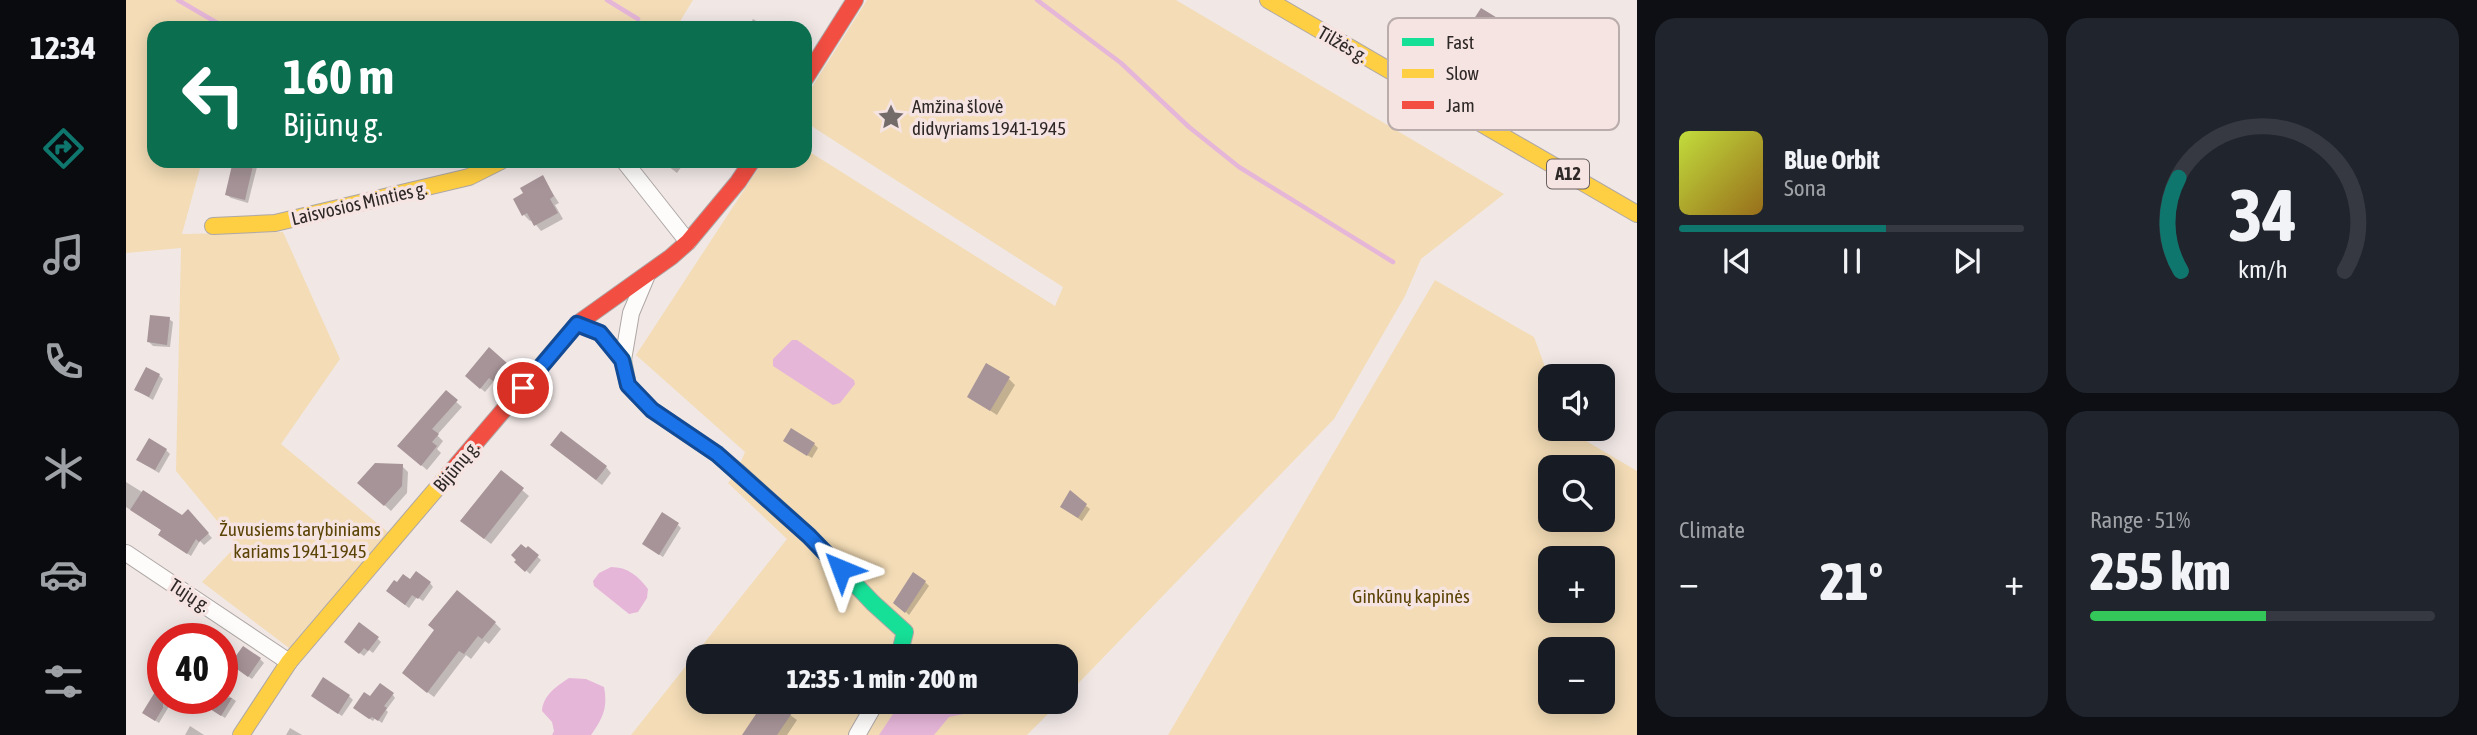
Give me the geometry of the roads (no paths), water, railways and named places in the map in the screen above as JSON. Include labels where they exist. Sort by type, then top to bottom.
[{"type":"main road","points":[[812,68],[855,0]]},
{"type":"main road","name":"Tilžės g.","points":[[1268,0],[1388,70]]},
{"type":"main road","name":"Tilžės g.","points":[[1492,130],[1637,214]]},
{"type":"main road","name":"Laisvosios Minties g.","points":[[213,226],[275,223],[469,177],[487,168]]},
{"type":"main road","name":"Bijūnų g.","points":[[241,735],[289,662],[577,324],[688,242],[747,168]]},
{"type":"main road","points":[[577,324],[600,333],[622,360],[628,385],[652,410],[717,454],[809,536],[873,603],[905,632],[902,644]]},
{"type":"street","points":[[630,168],[688,242]]},
{"type":"street","points":[[622,360],[631,313],[648,273]]},
{"type":"street","name":"Tujų g.","points":[[126,553],[289,662]]},
{"type":"street","points":[[856,735],[869,714]]},
{"type":"waterway","points":[[178,0],[214,21]]},
{"type":"waterway","points":[[607,0],[638,19]]},
{"type":"waterway","points":[[1037,0],[1121,63],[1189,127],[1239,167],[1393,262]]},
{"type":"place","name":"Amžina šlovė didvyriams 1941-1945","points":[[891,117]]},
{"type":"park label","name":"Žuvusiems tarybiniams kariams 1941-1945","points":[[300,540]]},
{"type":"park label","name":"Ginkūnų kapinės","points":[[1411,596]]}]
